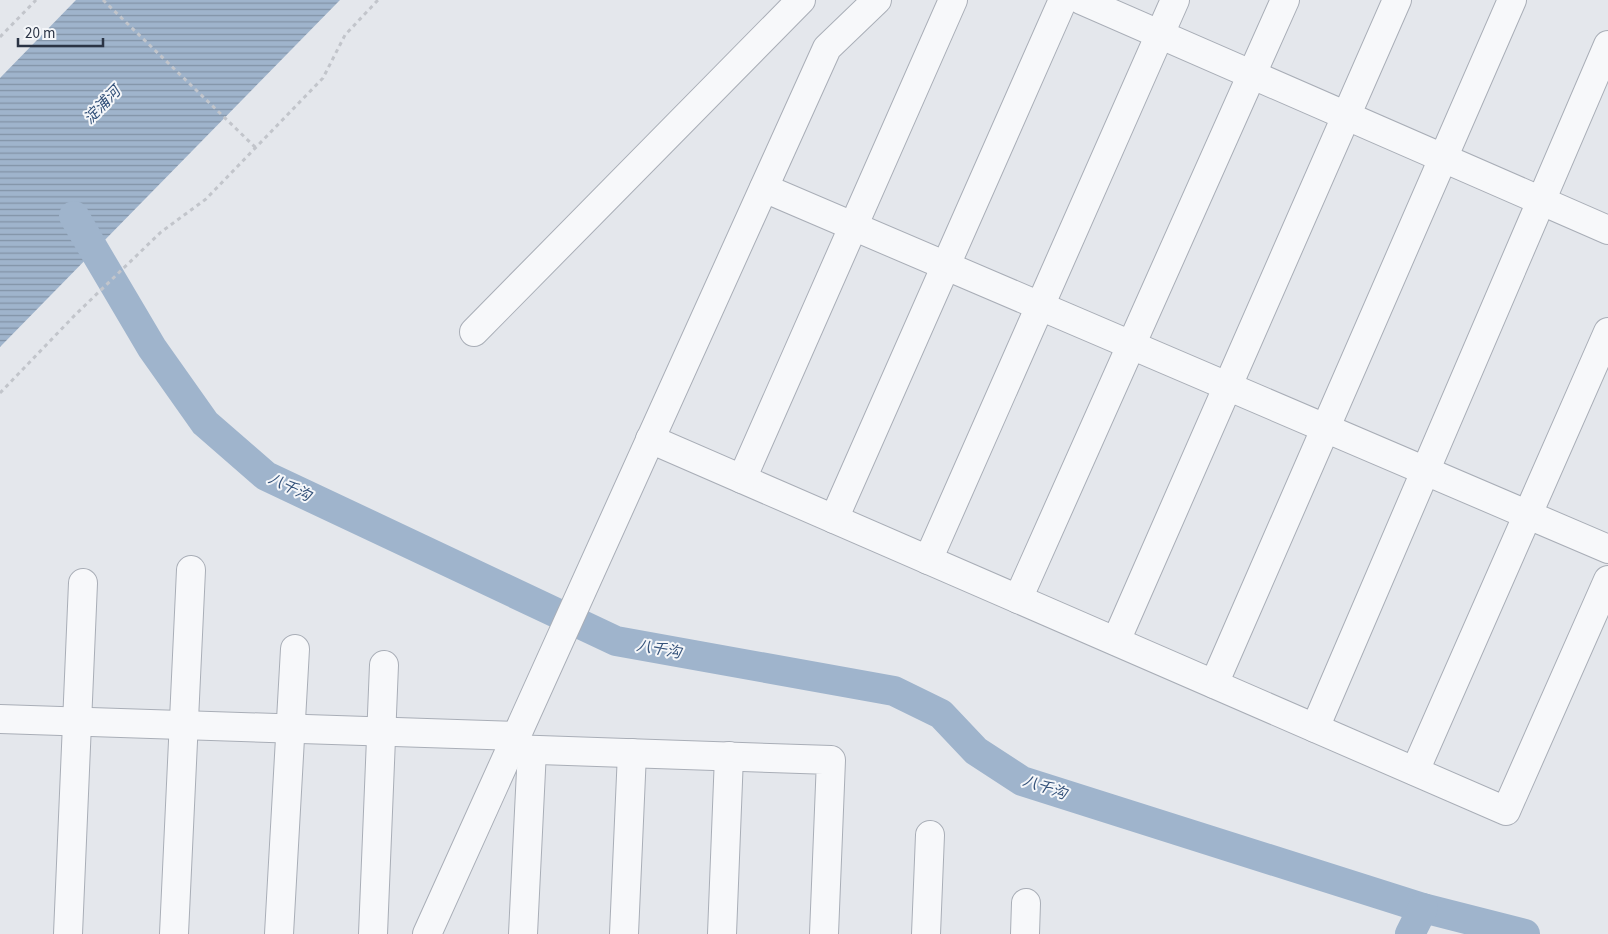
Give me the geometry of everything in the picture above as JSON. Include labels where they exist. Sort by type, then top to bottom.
[{"type":"lane","points":[[474,332],[801,0]]},
{"type":"lane","points":[[427,934],[520,745],[544,675],[826,48],[877,0]]},
{"type":"lane","points":[[742,479],[953,0]]},
{"type":"lane","points":[[834,519],[1063,0]]},
{"type":"lane","points":[[1081,0],[1608,230]]},
{"type":"lane","points":[[928,560],[1175,0]]},
{"type":"lane","points":[[1018,599],[1285,0]]},
{"type":"lane","points":[[1116,641],[1397,0]]},
{"type":"lane","points":[[1214,684],[1512,0]]},
{"type":"lane","points":[[1315,728],[1608,45]]},
{"type":"lane","points":[[764,188],[1608,549]]},
{"type":"lane","points":[[1415,771],[1608,332]]},
{"type":"lane","points":[[650,439],[1506,811],[1608,580]]},
{"type":"lane","points":[[174,934],[191,570]]},
{"type":"lane","points":[[68,934],[83,583]]},
{"type":"lane","points":[[279,934],[295,649]]},
{"type":"lane","points":[[373,934],[384,665]]},
{"type":"lane","points":[[0,719],[381,731],[520,745],[632,753],[831,760],[824,934]]},
{"type":"lane","points":[[520,745],[523,934]]},
{"type":"lane","points":[[624,934],[632,753]]},
{"type":"lane","points":[[722,934],[729,756]]},
{"type":"lane","points":[[926,934],[930,835]]},
{"type":"lane","points":[[1025,934],[1026,903]]},
{"type":"path","points":[[0,37],[36,0]]},
{"type":"path","points":[[103,0],[256,148]]},
{"type":"path","points":[[0,393],[75,315],[161,232],[206,199],[256,148],[323,78],[345,35],[378,0]]},
{"type":"water","name":"淀浦河","points":[[76,0],[340,0],[0,347],[0,78]]},
{"type":"waterway","name":"八千沟","points":[[74,216],[152,348],[205,423],[266,476],[616,641],[894,691],[941,714],[976,751],[1022,781],[1423,908],[1525,934]]},
{"type":"waterway","name":"八千沟","points":[[1410,934],[1423,908]]}]
